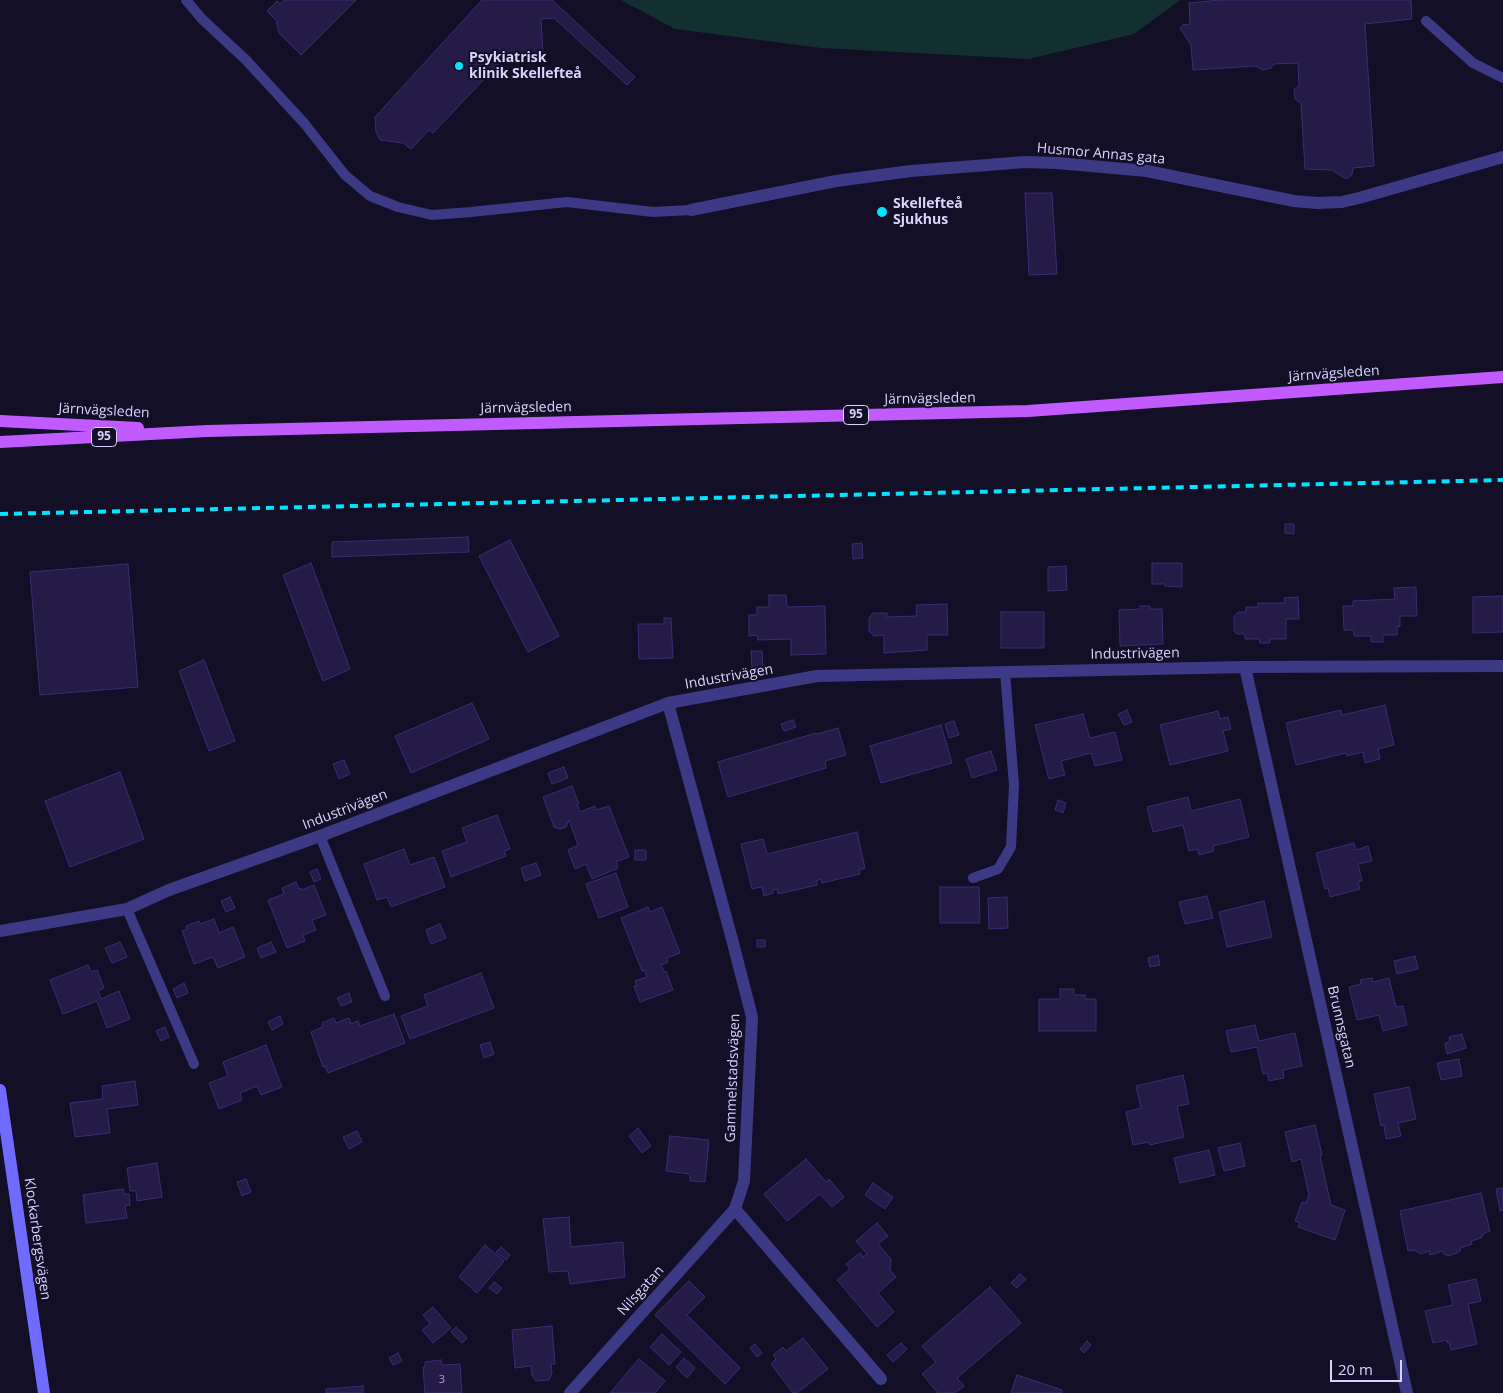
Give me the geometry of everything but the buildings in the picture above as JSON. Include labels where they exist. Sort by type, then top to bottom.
[{"type":"main road","name":"Järnvägsleden","points":[[0,442],[208,431],[1028,411],[1503,377]]},
{"type":"main road","name":"Järnvägsleden","points":[[0,421],[208,431]]},
{"type":"main road","name":"Klockarbergsvägen","points":[[0,1090],[44,1393]]},
{"type":"street","name":"Husmor Annas gata","points":[[691,210],[836,181],[911,171],[1025,162],[1146,171],[1294,201],[1317,203],[1342,202],[1503,157]]},
{"type":"street","name":"Industrivägen","points":[[0,931],[127,909],[169,890],[320,836],[668,703],[817,676],[1245,667],[1503,666]]},
{"type":"street","name":"Brunnsgatan","points":[[1245,667],[1407,1393]]},
{"type":"street","name":"Gammelstadsvägen","points":[[668,703],[734,943],[752,1017],[744,1181],[735,1209]]},
{"type":"street","points":[[735,1209],[881,1379]]},
{"type":"street","name":"Nilsgatan","points":[[570,1393],[735,1209]]},
{"type":"lane","points":[[186,0],[202,19],[246,60],[304,123],[345,175],[370,196],[398,207],[432,214],[567,202],[653,212],[691,210]]},
{"type":"lane","points":[[1426,21],[1473,63],[1503,78]]},
{"type":"lane","points":[[973,878],[998,869],[1011,848],[1014,785],[1005,672]]},
{"type":"lane","points":[[320,836],[385,996]]},
{"type":"lane","points":[[127,909],[194,1064]]},
{"type":"green space","points":[[621,0],[1180,0],[1134,34],[1029,59],[821,48],[675,29]]},
{"type":"railway","points":[[0,514],[1503,480]]},
{"type":"place","name":"Psykiatrisk klinik Skellefteå","points":[[459,66]]},
{"type":"place","name":"Skellefteå Sjukhus","points":[[882,212]]}]
